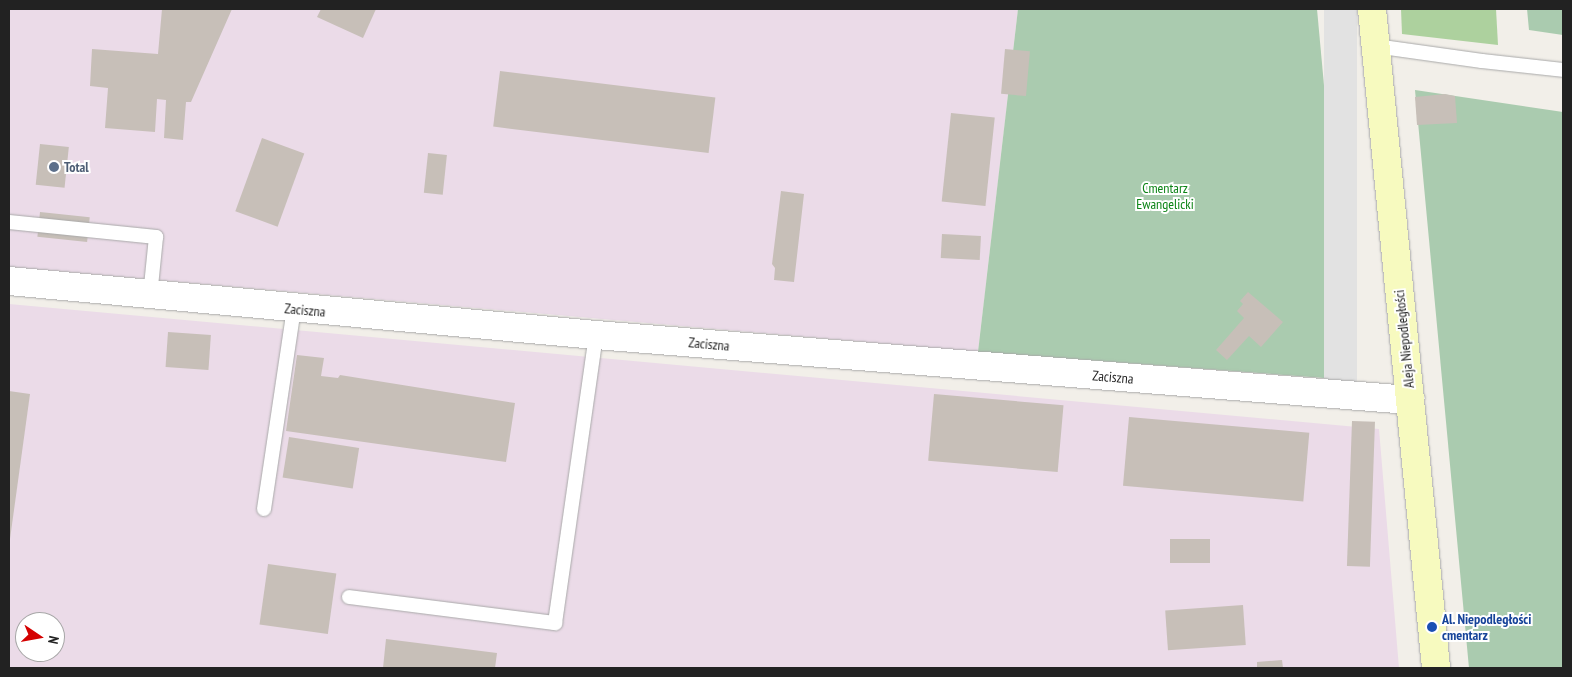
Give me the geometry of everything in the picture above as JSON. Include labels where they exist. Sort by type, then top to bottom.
[{"type":"main road","name":"Aleja Niepodległości","points":[[1372,9],[1436,668]]},
{"type":"street","name":"Zaciszna","points":[[9,281],[150,296],[596,335],[1410,400]]},
{"type":"lane","points":[[1375,46],[1563,70]]},
{"type":"lane","points":[[9,222],[156,237],[150,296]]},
{"type":"lane","points":[[264,509],[294,309]]},
{"type":"lane","points":[[349,597],[555,623],[596,335]]},
{"type":"shaded area","points":[[9,9],[1018,9],[978,352],[9,267]]},
{"type":"shaded area","points":[[1324,9],[1357,9],[1357,383],[1324,383]]},
{"type":"shaded area","points":[[9,304],[1379,429],[1399,668],[9,668]]},
{"type":"green space","name":"Cmentarz Ewangelicki","points":[[1018,9],[1317,9],[1351,380],[978,352]]},
{"type":"green space","points":[[1401,9],[1496,9],[1498,45],[1402,34]]},
{"type":"green space","points":[[1527,9],[1563,9],[1563,35],[1529,30]]},
{"type":"green space","points":[[1415,90],[1563,112],[1563,668],[1469,668]]},
{"type":"building","points":[[162,9],[232,9],[191,102],[186,102],[183,140],[164,138],[166,100],[157,99],[155,132],[105,128],[108,88],[90,86],[92,49],[158,54]]},
{"type":"building","points":[[321,9],[376,9],[363,38],[317,17]]},
{"type":"building","points":[[1005,49],[1030,51],[1026,96],[1001,94]]},
{"type":"building","points":[[500,71],[715,97],[709,153],[493,127]]},
{"type":"building","points":[[1445,94],[1455,96],[1457,123],[1417,125],[1415,97]]},
{"type":"building","points":[[951,113],[995,118],[985,206],[942,202]]},
{"type":"building","points":[[262,138],[304,153],[278,227],[235,211]]},
{"type":"building","points":[[40,144],[69,147],[65,188],[36,185]]},
{"type":"building","points":[[428,153],[447,155],[443,195],[424,193]]},
{"type":"building","points":[[781,191],[804,194],[794,282],[774,280],[775,268],[772,264]]},
{"type":"building","points":[[40,212],[90,217],[87,242],[37,237]]},
{"type":"building","points":[[942,234],[981,236],[980,260],[941,258]]},
{"type":"building","points":[[1248,292],[1283,322],[1261,347],[1249,336],[1227,360],[1216,350],[1244,318],[1237,311],[1243,304],[1240,301]]},
{"type":"building","points":[[168,332],[211,335],[208,370],[166,367]]},
{"type":"building","points":[[297,355],[324,358],[321,376],[338,378],[340,375],[515,403],[506,462],[286,431]]},
{"type":"building","points":[[9,391],[30,394],[10,539],[9,539]]},
{"type":"building","points":[[934,394],[1064,405],[1058,472],[928,461]]},
{"type":"building","points":[[1129,417],[1309,433],[1303,502],[1123,486]]},
{"type":"building","points":[[1352,421],[1375,422],[1370,567],[1347,566]]},
{"type":"building","points":[[289,437],[359,448],[353,489],[283,477]]},
{"type":"building","points":[[1170,539],[1210,539],[1210,563],[1170,563]]},
{"type":"building","points":[[268,564],[336,574],[328,634],[260,624]]},
{"type":"building","points":[[1243,605],[1246,645],[1168,650],[1165,610]]},
{"type":"building","points":[[386,639],[497,653],[495,668],[383,668]]},
{"type":"building","points":[[1282,660],[1283,668],[1257,668],[1257,662]]},
{"type":"place","name":"Total","points":[[54,167]]},
{"type":"place","name":"Al. Niepodległości cmentarz","points":[[1432,627]]}]
